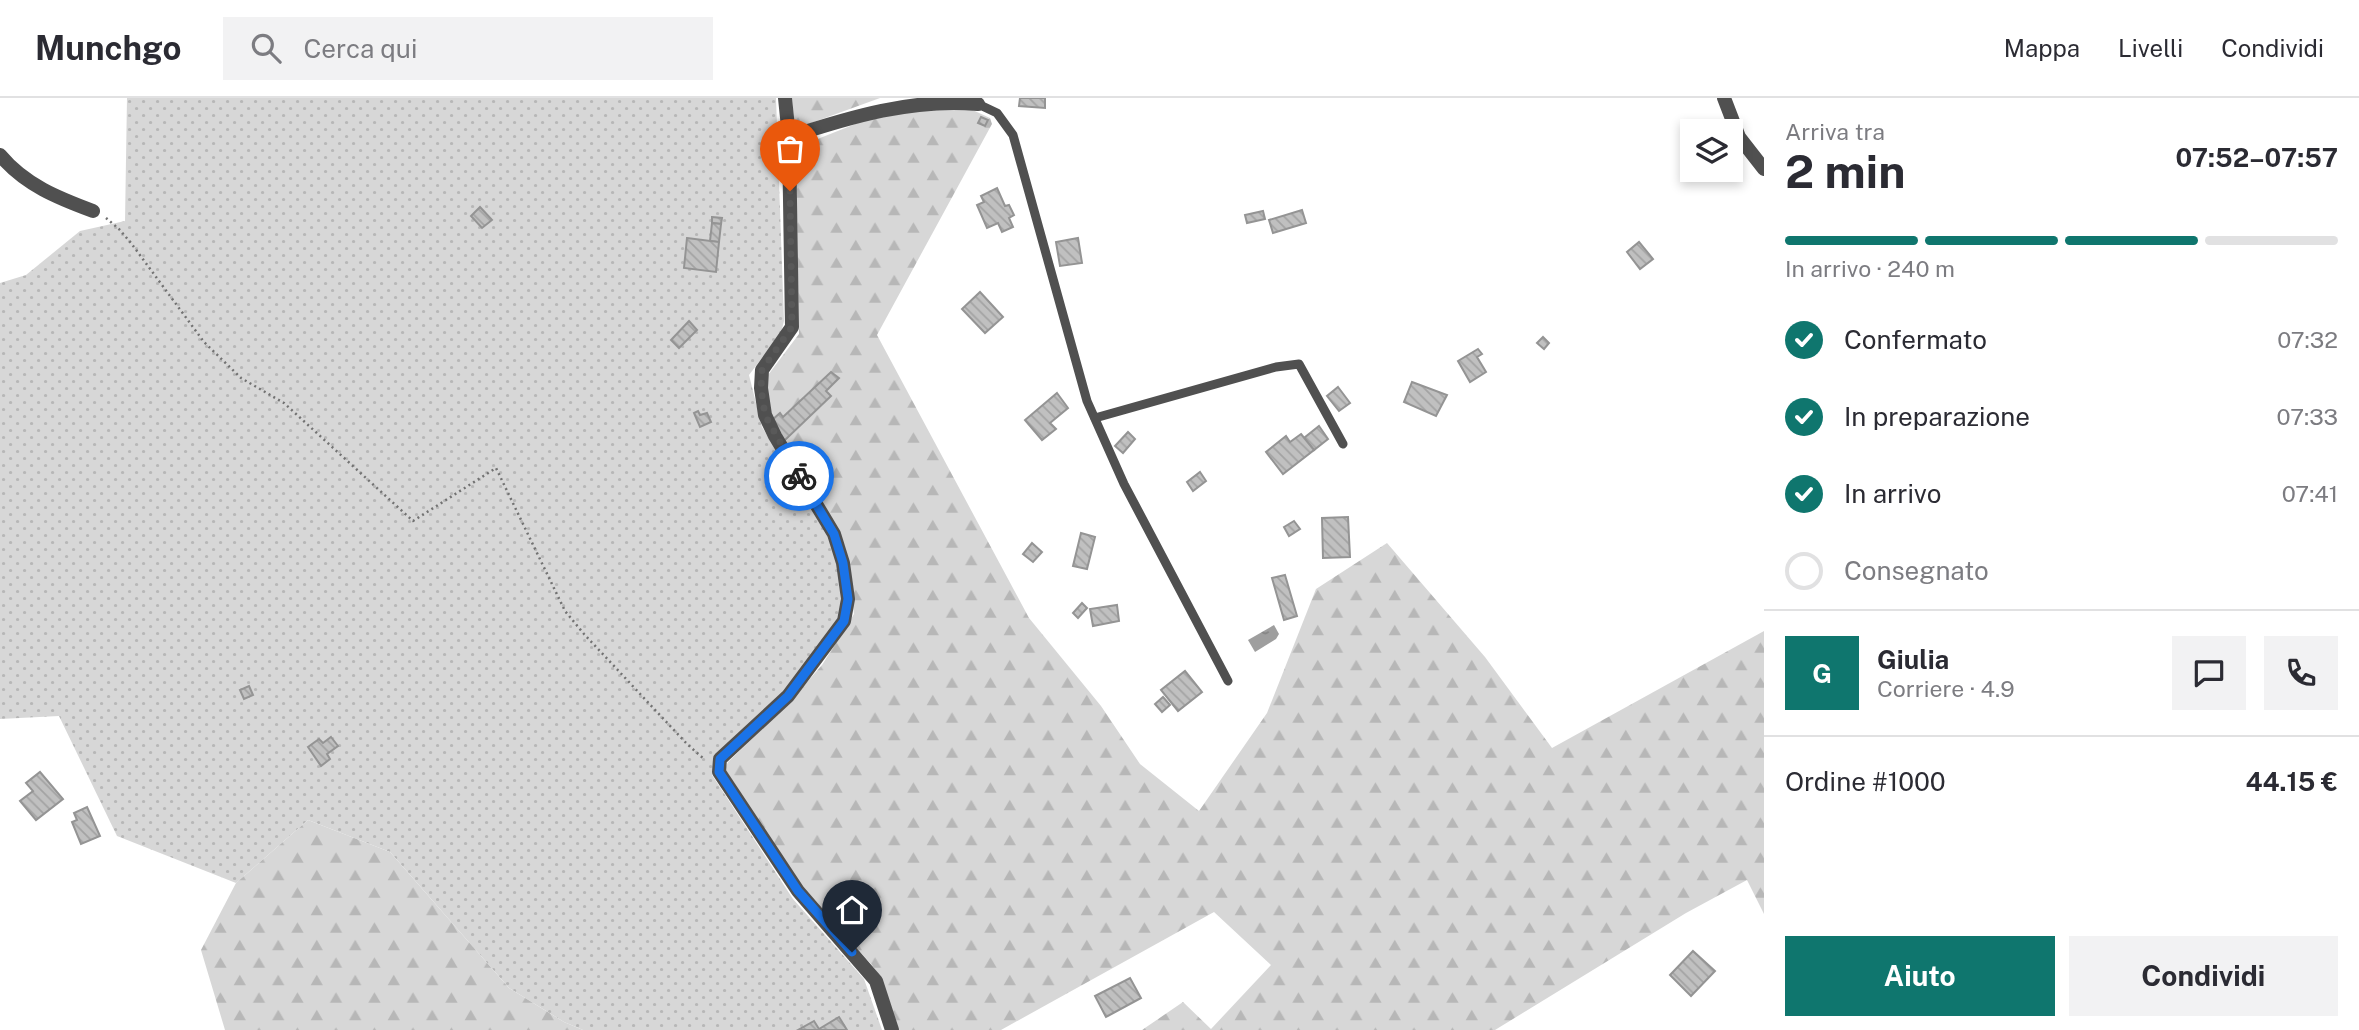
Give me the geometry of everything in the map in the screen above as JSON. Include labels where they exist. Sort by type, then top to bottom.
[{"type":"street","points":[[785,98],[789,137],[792,327],[762,370],[761,388],[765,415],[775,436],[834,534],[843,563],[848,599],[844,621],[827,647],[788,696],[720,759],[719,772],[798,891],[876,981],[892,1030]]},
{"type":"street","points":[[1724,98],[1739,137],[1764,169]]},
{"type":"street","points":[[789,137],[885,106],[923,100],[958,99],[978,104]]},
{"type":"street","points":[[0,155],[11,169],[41,190],[93,211]]},
{"type":"lane","points":[[978,104],[997,113],[1013,135],[1087,401],[1124,484],[1228,681]]},
{"type":"lane","points":[[1095,418],[1276,367],[1299,364],[1343,444]]},
{"type":"path","points":[[93,211],[119,229],[204,342],[242,378],[285,403],[413,521],[496,468],[565,611],[687,744],[719,772]]},
{"type":"green space","points":[[127,98],[776,98],[784,321],[781,333],[749,375],[762,427],[830,537],[838,564],[841,604],[838,620],[783,693],[714,760],[712,775],[793,899],[864,979],[882,1030],[583,1030],[564,1022],[509,988],[390,852],[308,820],[236,883],[117,836],[59,716],[0,719],[0,283],[26,275],[80,231],[125,221]]},
{"type":"green space","points":[[792,98],[880,98],[803,126],[794,119]]},
{"type":"green space","points":[[966,107],[990,118],[992,124],[877,335],[1029,618],[1101,706],[1140,764],[1199,811],[1267,713],[1316,589],[1387,543],[1485,657],[1552,748],[1764,631],[1764,914],[1747,880],[1686,913],[1495,1030],[1142,1030],[1183,1002],[1211,1029],[1271,965],[1214,912],[1001,1030],[899,1030],[882,980],[872,965],[802,888],[725,769],[728,762],[787,705],[822,665],[854,614],[845,546],[770,411],[768,396],[768,375],[799,334],[796,154],[800,146],[883,113]]},
{"type":"green space","points":[[308,820],[390,852],[509,988],[564,1022],[583,1030],[225,1030],[201,950],[236,883]]},
{"type":"water","points":[[1274,625],[1279,634],[1276,639],[1255,652],[1248,640]]},
{"type":"building","points":[[1020,98],[1045,98],[1045,108],[1019,106]]},
{"type":"building","points":[[981,117],[988,120],[985,126],[978,123]]},
{"type":"building","points":[[997,188],[1005,206],[1009,205],[1014,215],[1009,218],[1013,227],[1002,232],[998,223],[987,228],[977,205],[984,202],[981,196]]},
{"type":"building","points":[[480,207],[492,220],[482,228],[471,216]]},
{"type":"building","points":[[1302,210],[1306,223],[1273,233],[1269,220]]},
{"type":"building","points":[[1263,211],[1265,219],[1247,223],[1245,215]]},
{"type":"building","points":[[712,217],[722,218],[721,224],[712,223]]},
{"type":"building","points":[[712,223],[721,224],[719,242],[710,241]]},
{"type":"building","points":[[687,238],[719,242],[716,272],[684,268]]},
{"type":"building","points":[[1078,238],[1082,263],[1060,266],[1056,242]]},
{"type":"building","points":[[1639,242],[1653,259],[1640,269],[1627,252]]},
{"type":"building","points":[[980,292],[1003,317],[985,333],[962,309]]},
{"type":"building","points":[[689,321],[697,330],[679,348],[671,340]]},
{"type":"building","points":[[1543,337],[1549,343],[1544,349],[1537,343]]},
{"type":"building","points":[[1478,349],[1482,354],[1477,357],[1486,372],[1470,382],[1458,361]]},
{"type":"building","points":[[831,372],[839,378],[826,391],[831,396],[784,441],[771,421],[780,413],[783,417]]},
{"type":"building","points":[[1412,382],[1447,395],[1436,416],[1404,402]]},
{"type":"building","points":[[1338,387],[1350,403],[1339,411],[1327,396]]},
{"type":"building","points":[[1057,393],[1068,408],[1050,423],[1056,429],[1042,440],[1025,420]]},
{"type":"building","points":[[698,411],[700,415],[707,413],[711,422],[700,427],[694,413]]},
{"type":"building","points":[[1319,426],[1328,439],[1314,450],[1304,438]]},
{"type":"building","points":[[1128,432],[1135,439],[1123,453],[1115,446]]},
{"type":"building","points":[[1301,434],[1314,450],[1283,474],[1266,452],[1286,436],[1290,442]]},
{"type":"building","points":[[1200,472],[1206,481],[1193,491],[1187,482]]},
{"type":"building","points":[[1348,517],[1350,557],[1323,558],[1322,518]]},
{"type":"building","points":[[1294,521],[1300,529],[1289,536],[1284,527]]},
{"type":"building","points":[[1081,533],[1095,537],[1087,569],[1073,566]]},
{"type":"building","points":[[1032,543],[1042,552],[1033,562],[1023,554]]},
{"type":"building","points":[[1285,575],[1297,616],[1284,620],[1272,578]]},
{"type":"building","points":[[1082,603],[1087,608],[1078,618],[1073,613]]},
{"type":"building","points":[[1117,605],[1119,621],[1093,626],[1090,609]]},
{"type":"building","points":[[1185,671],[1202,692],[1178,711],[1161,690]]},
{"type":"building","points":[[249,686],[253,695],[244,699],[240,690]]},
{"type":"building","points":[[1163,697],[1170,705],[1162,712],[1155,704]]},
{"type":"building","points":[[331,737],[338,746],[327,754],[330,759],[321,766],[308,747],[319,739],[323,743]]},
{"type":"building","points":[[40,772],[63,799],[36,820],[20,801],[33,791],[26,783]]},
{"type":"building","points":[[87,807],[100,836],[81,844],[72,822],[77,820],[74,813]]},
{"type":"building","points":[[1693,951],[1715,971],[1691,996],[1670,975]]},
{"type":"building","points":[[1130,978],[1141,998],[1106,1017],[1095,996]]},
{"type":"building","points":[[839,1017],[847,1030],[798,1030],[814,1021],[819,1029]]},
{"type":"way so far","points":[[790,191],[792,327],[762,370],[761,388],[765,415],[799,476]]},
{"type":"route","points":[[799,476],[834,534],[843,563],[848,599],[844,621],[788,696],[720,759],[719,772],[798,891],[852,952]]}]
